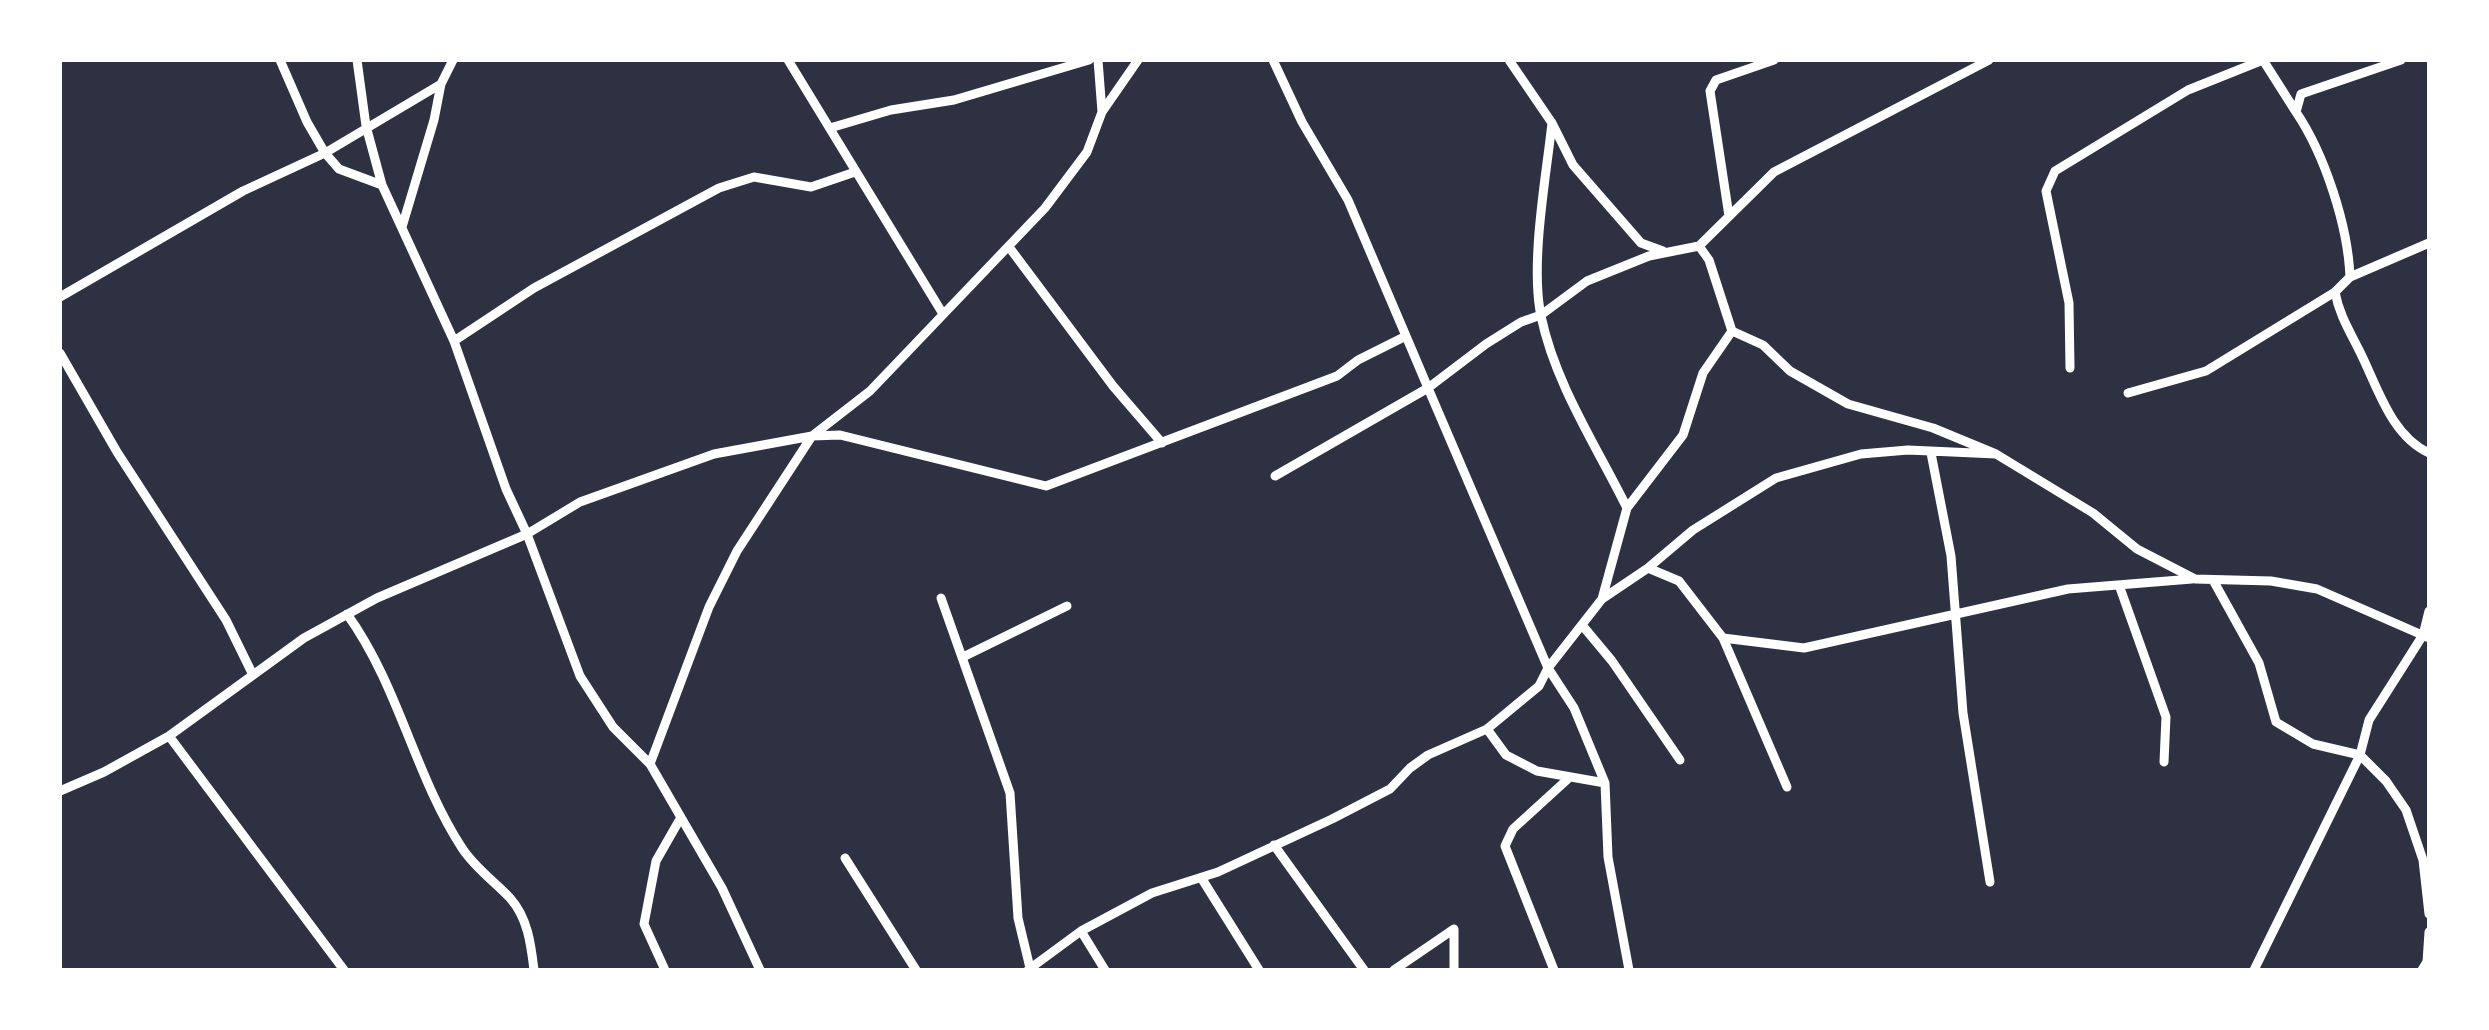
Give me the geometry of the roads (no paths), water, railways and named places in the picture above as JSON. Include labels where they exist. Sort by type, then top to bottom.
[{"type":"street","points":[[280,60],[325,153],[339,169],[382,185]]},
{"type":"street","points":[[357,60],[366,126],[382,185],[454,341],[506,489],[580,676],[613,728],[650,764],[722,888],[760,970]]},
{"type":"street","points":[[402,227],[441,84],[453,60]]},
{"type":"street","points":[[788,60],[943,314]]},
{"type":"street","points":[[830,128],[890,110],[954,100],[1089,60]]},
{"type":"street","points":[[1098,60],[1102,112]]},
{"type":"street","points":[[650,764],[692,646],[737,550],[812,436],[870,392],[1045,208],[1087,152],[1102,112],[1138,60]]},
{"type":"street","points":[[1273,60],[1302,122],[1348,200],[1548,668],[1574,708],[1604,784],[1608,858],[1629,970]]},
{"type":"street","points":[[1509,60],[1552,123],[1574,165],[1641,244],[1666,252]]},
{"type":"street","points":[[1730,216],[1710,92],[1716,80],[1774,60]]},
{"type":"street","points":[[1275,476],[1428,388],[1486,344],[1541,314],[1587,282],[1666,252],[1699,246],[1774,172],[1989,60]]},
{"type":"street","points":[[2070,368],[2068,302],[2046,191],[2055,171],[2188,90],[2263,60],[2308,129],[2349,246],[2350,277]]},
{"type":"street","points":[[2296,112],[2302,94],[2402,60]]},
{"type":"street","points":[[60,296],[243,190],[325,153],[441,84]]},
{"type":"street","points":[[1552,123],[1539,267],[1541,314],[1558,371],[1627,508]]},
{"type":"street","points":[[454,341],[534,288],[719,188],[754,177],[811,186],[855,172]]},
{"type":"street","points":[[2128,394],[2206,371],[2336,292],[2350,277],[2429,243]]},
{"type":"street","points":[[1699,246],[1709,260],[1732,332],[1763,346],[1790,371],[1848,404],[1933,428],[1996,454],[2092,513],[2136,550],[2195,579]]},
{"type":"street","points":[[1008,247],[1162,444]]},
{"type":"street","points":[[2336,292],[2341,318],[2391,417],[2429,453]]},
{"type":"street","points":[[1602,599],[1627,508],[1684,435],[1702,373],[1732,332]]},
{"type":"street","points":[[60,791],[169,736],[304,638],[346,614],[527,534],[580,502],[714,454],[812,436],[840,435],[1046,486],[1336,376],[1406,336]]},
{"type":"street","points":[[60,353],[118,452],[226,620],[253,675]]},
{"type":"street","points":[[941,598],[1010,793],[1018,918],[1029,969],[1081,931],[1152,893],[1202,879],[1274,845],[1390,788],[1428,756],[1486,729],[1539,686],[1548,668],[1602,599],[1648,568],[1693,530],[1776,478],[1861,454],[1908,450],[1996,454]]},
{"type":"street","points":[[1931,453],[1952,556],[1963,712],[1990,882]]},
{"type":"street","points":[[1648,568],[1680,580],[1723,638],[1787,788]]},
{"type":"street","points":[[1723,638],[1804,648],[2068,589],[2195,579],[2272,581],[2317,589],[2426,636]]},
{"type":"street","points":[[2213,580],[2259,663],[2276,722],[2313,744],[2360,755],[2386,781],[2406,810],[2423,860],[2429,914]]},
{"type":"street","points":[[2119,585],[2166,718],[2164,762]]},
{"type":"street","points":[[962,658],[1067,606]]},
{"type":"street","points":[[2254,970],[2360,755],[2369,720],[2426,636],[2429,610]]},
{"type":"street","points":[[346,614],[373,654],[402,715],[432,797],[464,851],[512,901],[521,916],[530,938],[534,970]]},
{"type":"street","points":[[1582,625],[1612,661],[1680,760]]},
{"type":"street","points":[[1486,729],[1506,755],[1536,771],[1604,784]]},
{"type":"street","points":[[169,736],[344,970]]},
{"type":"street","points":[[1554,970],[1505,846],[1512,829],[1570,777]]},
{"type":"street","points":[[665,970],[644,924],[656,861],[680,819]]},
{"type":"street","points":[[1274,845],[1364,970]]},
{"type":"street","points":[[846,858],[916,970]]},
{"type":"street","points":[[1202,879],[1259,970]]},
{"type":"street","points":[[1394,970],[1454,928],[1454,970]]},
{"type":"street","points":[[1081,931],[1104,970]]},
{"type":"street","points":[[2422,970],[2429,932]]}]
